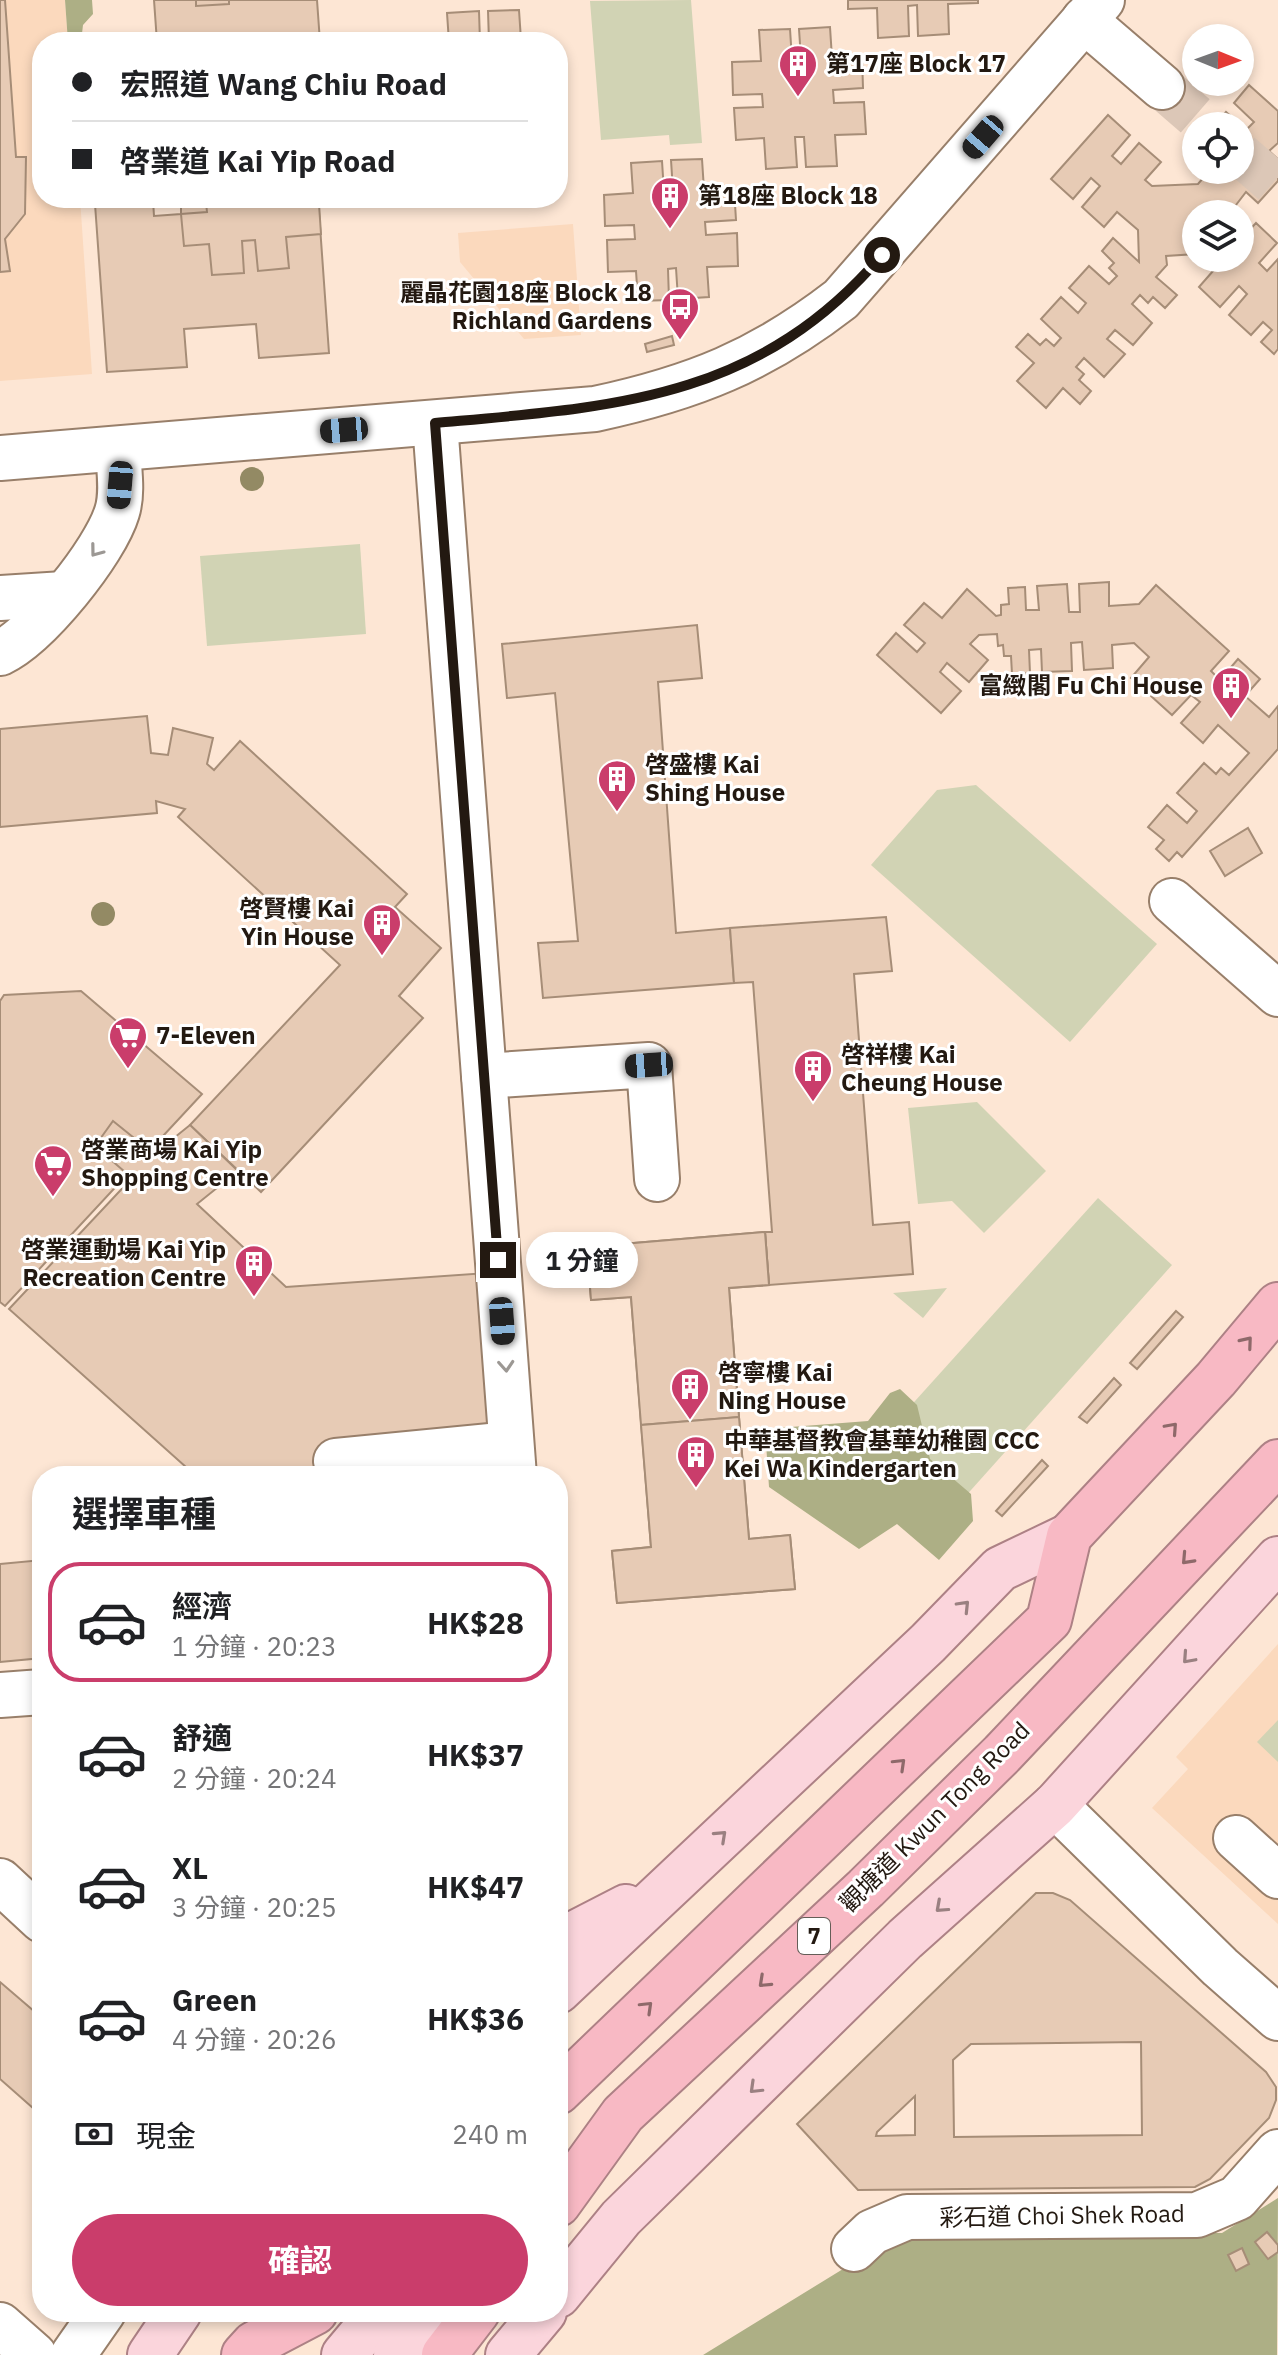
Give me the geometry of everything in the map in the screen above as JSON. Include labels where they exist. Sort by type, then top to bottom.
[{"type":"highway","points":[[568,2082],[1049,1620],[1069,1536],[1216,1379],[1278,1305]]},
{"type":"highway","name":"觀塘道 Kwun Tong Road","points":[[568,2190],[623,2114],[991,1765],[1278,1462]]},
{"type":"highway","points":[[257,2337],[292,2322]]},
{"type":"highway","points":[[444,2355],[469,2322]]},
{"type":"main road","points":[[568,1981],[928,1643],[1000,1569],[1069,1536]]},
{"type":"main road","points":[[568,2283],[621,2218],[905,1939],[1055,1805],[1278,1559]]},
{"type":"main road","points":[[568,1937],[664,1889]]},
{"type":"main road","points":[[568,2172],[623,2114]]},
{"type":"main road","points":[[150,2355],[172,2322]]},
{"type":"main road","points":[[344,2355],[371,2322]]},
{"type":"main road","points":[[396,2355],[427,2322]]},
{"type":"main road","points":[[508,2355],[536,2322]]},
{"type":"street","points":[[0,458],[595,409],[653,397],[730,369],[793,336],[861,278],[1093,10],[1162,87]]},
{"type":"street","points":[[336,1461],[512,1460],[435,423]]},
{"type":"street","points":[[0,653],[20,641],[20,602],[108,535],[118,510],[118,450]]},
{"type":"street","points":[[1172,901],[1278,994]]},
{"type":"street","points":[[484,1076],[649,1065],[657,1179]]},
{"type":"street","points":[[0,1695],[32,1693]]},
{"type":"street","points":[[1055,1805],[1220,1967],[1278,2018]]},
{"type":"street","points":[[1236,1838],[1278,1876]]},
{"type":"street","points":[[0,1881],[32,1911]]},
{"type":"street","name":"彩石道 Choi Shek Road","points":[[863,2240],[907,2217],[1197,2215],[1237,2198],[1278,2152]]},
{"type":"street","points":[[73,2355],[96,2322]]},
{"type":"street","points":[[0,2325],[34,2355]]},
{"type":"shaded area","points":[[0,0],[65,0],[67,32],[32,32],[32,208],[81,208],[92,374],[0,381]]},
{"type":"shaded area","points":[[573,224],[581,335],[524,339],[460,262],[458,233]]},
{"type":"shaded area","points":[[1278,1644],[1278,1924],[1152,1808],[1188,1769],[1176,1757]]},
{"type":"green space","points":[[65,0],[92,0],[93,14],[83,25],[82,32],[67,32]]},
{"type":"green space","points":[[691,0],[702,143],[670,145],[669,135],[601,140],[590,1]]},
{"type":"green space","points":[[360,544],[366,634],[207,646],[200,556]]},
{"type":"green space","points":[[976,785],[1157,944],[1070,1042],[871,865],[937,790]]},
{"type":"green space","points":[[977,1102],[1046,1171],[984,1233],[952,1201],[918,1204],[908,1108]]},
{"type":"green space","points":[[1098,1198],[1172,1265],[963,1499],[888,1431]]},
{"type":"green space","points":[[947,1288],[923,1318],[893,1293]]},
{"type":"green space","points":[[900,1389],[917,1405],[930,1459],[971,1494],[973,1521],[939,1560],[897,1524],[859,1549],[769,1487],[765,1429],[868,1421],[890,1393]]},
{"type":"green space","points":[[1278,1720],[1278,1762],[1257,1742]]},
{"type":"green space","points":[[1278,2198],[1277,2355],[703,2355],[900,2234],[1222,2233]]},
{"type":"building","points":[[0,0],[5,0],[16,157],[26,157],[25,214],[5,239],[10,271],[0,272]]},
{"type":"building","points":[[154,0],[317,0],[319,32],[156,32]]},
{"type":"building","points":[[196,0],[229,0],[229,4],[196,6]]},
{"type":"building","points":[[848,0],[978,0],[978,3],[948,4],[949,34],[918,36],[917,5],[908,6],[909,36],[878,38],[877,8],[848,9]]},
{"type":"building","points":[[519,10],[520,32],[489,32],[488,11]]},
{"type":"building","points":[[479,11],[480,32],[448,32],[447,13]]},
{"type":"building","name":"第17座 Block 17","points":[[830,27],[832,58],[862,56],[863,88],[833,90],[834,103],[864,102],[866,134],[835,135],[837,166],[806,167],[804,137],[795,137],[797,167],[766,169],[764,138],[736,140],[734,108],[763,107],[762,94],[733,95],[732,62],[761,61],[759,30],[790,29],[792,60],[801,59],[799,29]]},
{"type":"building","points":[[1254,89],[1278,111],[1278,143],[1269,151],[1278,159],[1278,181],[1258,203],[1246,192],[1240,200],[1182,200],[1182,255],[1166,256],[1167,265],[1156,277],[1177,295],[1165,308],[1153,297],[1148,303],[1140,295],[1132,304],[1152,323],[1133,345],[1115,330],[1107,339],[1125,354],[1104,377],[1084,358],[1076,367],[1084,374],[1079,380],[1091,391],[1080,404],[1063,388],[1046,408],[1017,381],[1034,363],[1016,347],[1028,334],[1040,345],[1046,339],[1054,346],[1061,338],[1041,319],[1061,297],[1078,313],[1086,303],[1069,288],[1089,266],[1109,284],[1117,276],[1109,268],[1114,263],[1102,251],[1113,238],[1139,262],[1138,230],[1117,212],[1104,227],[1082,207],[1100,186],[1091,178],[1073,199],[1051,179],[1108,115],[1130,135],[1112,156],[1121,164],[1139,143],[1161,162],[1145,180],[1152,186],[1254,184],[1254,112],[1243,112],[1234,103],[1240,96],[1254,96]]},
{"type":"building","name":"第18座 Block 18","points":[[702,159],[704,190],[734,188],[736,220],[705,222],[706,235],[737,233],[738,266],[707,267],[709,297],[678,299],[676,268],[668,269],[669,300],[638,301],[636,271],[608,272],[607,240],[635,239],[634,225],[605,226],[604,195],[633,193],[631,163],[662,161],[664,192],[673,191],[671,160]]},
{"type":"building","points":[[95,208],[154,208],[154,216],[181,214],[181,208],[319,208],[329,353],[259,358],[256,324],[184,329],[187,367],[107,372]]},
{"type":"building","points":[[207,208],[319,208],[321,234],[286,237],[289,268],[258,271],[255,240],[242,241],[244,273],[212,275],[209,244],[184,246],[181,214],[207,212]]},
{"type":"building","points":[[1256,223],[1277,243],[1259,263],[1267,271],[1278,259],[1278,349],[1274,354],[1261,342],[1272,330],[1263,322],[1251,335],[1229,315],[1247,294],[1239,286],[1220,307],[1199,287],[1212,272],[1254,272]]},
{"type":"building","points":[[672,336],[674,345],[647,352],[645,344]]},
{"type":"building","name":"富緻閣 Fu Chi House","points":[[1109,582],[1109,606],[1139,604],[1156,585],[1229,651],[1211,671],[1220,680],[1238,659],[1260,679],[1245,696],[1269,717],[1278,706],[1278,749],[1182,857],[1177,852],[1169,861],[1156,849],[1164,840],[1148,827],[1167,805],[1187,823],[1197,811],[1177,793],[1204,763],[1216,774],[1221,768],[1229,775],[1249,753],[1218,725],[1203,743],[1181,723],[1200,702],[1191,695],[1172,715],[1131,678],[1149,657],[1134,643],[1112,645],[1113,668],[1084,670],[1082,642],[1071,643],[1072,671],[1042,672],[1041,649],[1029,650],[1030,673],[1012,674],[1011,656],[1004,656],[1003,645],[998,646],[997,634],[979,635],[970,644],[988,660],[969,682],[947,663],[940,672],[961,691],[941,713],[877,655],[896,633],[917,652],[925,643],[904,625],[924,603],[942,618],[967,589],[996,616],[1001,615],[1001,605],[1009,604],[1008,588],[1025,587],[1026,610],[1039,610],[1037,586],[1067,584],[1069,612],[1080,612],[1079,584]]},
{"type":"building","name":"啓盛樓 Kai Shing House","points":[[697,625],[702,678],[658,682],[676,933],[730,928],[734,983],[543,998],[538,943],[578,941],[555,693],[507,698],[502,644]]},
{"type":"building","name":"啓賢樓 Kai Yin House","points":[[147,716],[151,753],[168,755],[173,728],[213,738],[207,764],[214,770],[240,741],[407,894],[395,907],[441,948],[399,996],[423,1018],[261,1192],[190,1125],[340,965],[178,817],[185,809],[156,801],[157,813],[0,827],[0,729]]},
{"type":"building","points":[[1248,828],[1262,853],[1225,876],[1210,851]]},
{"type":"building","name":"啓祥樓 Kai Cheung House","points":[[886,917],[892,971],[854,974],[873,1225],[909,1222],[913,1274],[769,1285],[765,1232],[772,1232],[753,982],[734,983],[730,928]]},
{"type":"building","name":"啓業商場 Kai Yip Shopping Centre","points":[[81,991],[202,1094],[5,1306],[0,1302],[0,1001],[4,995]]},
{"type":"building","name":"啓業運動場 Kai Yip Recreation Centre","points":[[113,1121],[154,1154],[190,1125],[238,1171],[197,1204],[286,1287],[487,1273],[505,1466],[185,1466],[9,1309],[132,1178],[95,1146]]},
{"type":"building","name":"啓寧樓 Kai Ning House","points":[[765,1232],[769,1285],[729,1288],[749,1539],[790,1535],[795,1589],[617,1603],[612,1551],[651,1547],[631,1297],[591,1300],[587,1247]]},
{"type":"building","points":[[765,1232],[769,1285],[729,1288],[739,1417],[641,1425],[631,1297],[591,1300],[587,1247]]},
{"type":"building","points":[[1176,1311],[1183,1317],[1137,1369],[1130,1363]]},
{"type":"building","points":[[1114,1378],[1121,1385],[1087,1423],[1079,1417]]},
{"type":"building","name":"中華基督教會基華幼稚園 CCC Kei Wa Kindergarten","points":[[739,1417],[749,1539],[790,1535],[795,1589],[617,1603],[612,1551],[651,1547],[641,1425]]},
{"type":"building","points":[[1042,1460],[1048,1466],[1002,1516],[996,1511]]},
{"type":"building","points":[[32,1561],[32,1659],[0,1662],[0,1564]]},
{"type":"building","points":[[1036,1893],[1053,1893],[1070,1900],[1266,2072],[1276,2087],[1276,2100],[1269,2118],[1210,2179],[1195,2187],[858,2190],[797,2124]],"holes":[[[1141,2042],[1142,2135],[954,2137],[953,2060],[971,2044]],[[915,2096],[915,2135],[876,2136],[877,2132]]]},
{"type":"building","points":[[0,1982],[32,2009],[32,2107],[0,2079]]},
{"type":"building","points":[[1267,2232],[1278,2245],[1278,2252],[1268,2259],[1255,2242]]},
{"type":"building","points":[[1242,2248],[1249,2264],[1236,2271],[1228,2255]]},
{"type":"tunnel","points":[[1162,87],[1191,112]]},
{"type":"tunnel","points":[[1254,166],[1278,187]]},
{"type":"place","name":"第17座 Block 17","points":[[798,98]]},
{"type":"place","name":"第18座 Block 18","points":[[670,230]]},
{"type":"place","name":"麗晶花園18座 Block 18 Richland Gardens","points":[[680,341]]},
{"type":"place","name":"富緻閣 Fu Chi House","points":[[1231,720]]},
{"type":"place","name":"啓盛樓 Kai Shing House","points":[[617,813]]},
{"type":"place","name":"啓賢樓 Kai Yin House","points":[[382,957]]},
{"type":"place","name":"7-Eleven","points":[[128,1070]]},
{"type":"place","name":"啓祥樓 Kai Cheung House","points":[[813,1103]]},
{"type":"place","name":"啓業商場 Kai Yip Shopping Centre","points":[[53,1198]]},
{"type":"place","name":"啓業運動場 Kai Yip Recreation Centre","points":[[254,1298]]},
{"type":"place","name":"啓寧樓 Kai Ning House","points":[[690,1421]]},
{"type":"place","name":"中華基督教會基華幼稚園 CCC Kei Wa Kindergarten","points":[[696,1489]]},
{"type":"route","points":[[498,1260],[435,423],[595,409],[653,397],[730,369],[793,336],[841,299],[882,255]]}]
